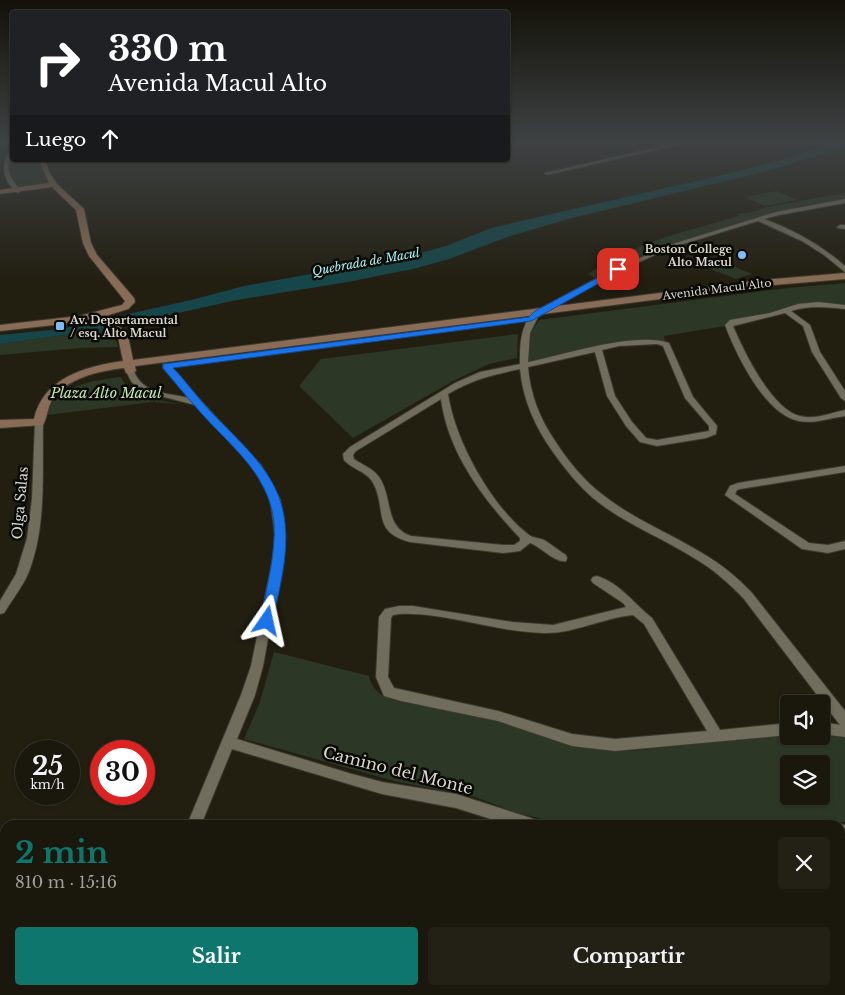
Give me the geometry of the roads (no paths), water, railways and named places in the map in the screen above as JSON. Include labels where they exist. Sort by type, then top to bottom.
[{"type":"street","points":[[0,192],[33,188]]},
{"type":"street","points":[[0,328],[55,323],[112,314],[128,305],[129,298],[93,256],[87,243],[80,209],[58,188]]},
{"type":"street","points":[[845,201],[802,208],[760,218],[652,253],[609,274],[535,316],[528,324],[524,346],[526,385],[534,413],[550,441],[580,480],[596,495],[618,511],[703,558],[731,578],[748,596],[845,721]]},
{"type":"street","points":[[760,218],[808,238],[845,263]]},
{"type":"street","points":[[760,218],[807,241],[845,270]]},
{"type":"street","name":"Avenida Macul Alto","points":[[130,367],[166,366],[535,316],[762,282],[845,276]]},
{"type":"street","name":"Avenida Macul Alto","points":[[40,422],[42,410],[46,402],[59,388],[87,377],[130,367],[535,316],[787,286],[845,281]]},
{"type":"street","points":[[845,306],[811,304],[798,306],[733,322],[729,325],[761,387],[787,414],[796,418],[808,419],[845,413]]},
{"type":"street","points":[[786,310],[806,325],[816,352],[845,398]]},
{"type":"street","points":[[112,314],[125,341],[134,381],[143,388],[183,398],[198,404]]},
{"type":"street","points":[[525,538],[524,543],[520,547],[502,550],[401,537],[390,528],[383,497],[375,478],[368,471],[349,460],[350,452],[444,393],[483,374],[598,349],[628,343],[658,342],[666,345],[683,387],[696,408],[713,426],[713,432],[706,435],[657,443],[643,440],[629,424],[611,396],[598,349]]},
{"type":"street","points":[[166,366],[191,393],[198,404],[258,467],[275,499],[280,522],[278,558],[257,666],[248,695],[196,820]]},
{"type":"street","points":[[444,393],[448,413],[457,438],[475,474],[500,511],[525,538],[540,543],[562,558]]},
{"type":"street","points":[[0,424],[40,422]]},
{"type":"street","name":"Olga Salas","points":[[0,610],[22,573],[29,549],[35,510],[40,422]]},
{"type":"street","points":[[845,469],[738,486],[732,488],[730,495],[806,546],[828,549],[845,545]]},
{"type":"street","points":[[598,580],[627,600],[635,611],[648,620],[717,736]]},
{"type":"street","points":[[635,611],[566,628],[543,630],[447,614],[396,610],[389,612],[385,617],[383,683],[389,692],[401,696],[498,716],[560,737],[585,743],[622,745],[780,730]]},
{"type":"street","points":[[830,729],[845,731]]},
{"type":"street","name":"Camino del Monte","points":[[228,742],[352,780],[382,788],[456,801],[515,820]]},
{"type":"water","points":[[664,188],[695,188],[568,219],[507,237],[449,259],[417,268],[348,282],[237,300],[106,329],[0,344],[0,335],[61,329],[191,300],[244,286],[410,256],[446,246],[491,228]]},
{"type":"place","name":"Boston College Alto Macul","points":[[742,255]]},
{"type":"place","name":"Av. Departamental / esq. Alto Macul","points":[[60,326]]},
{"type":"water label","name":"Quebrada de Macul","points":[[366,262]]},
{"type":"park label","name":"Plaza Alto Macul","points":[[106,393]]}]
